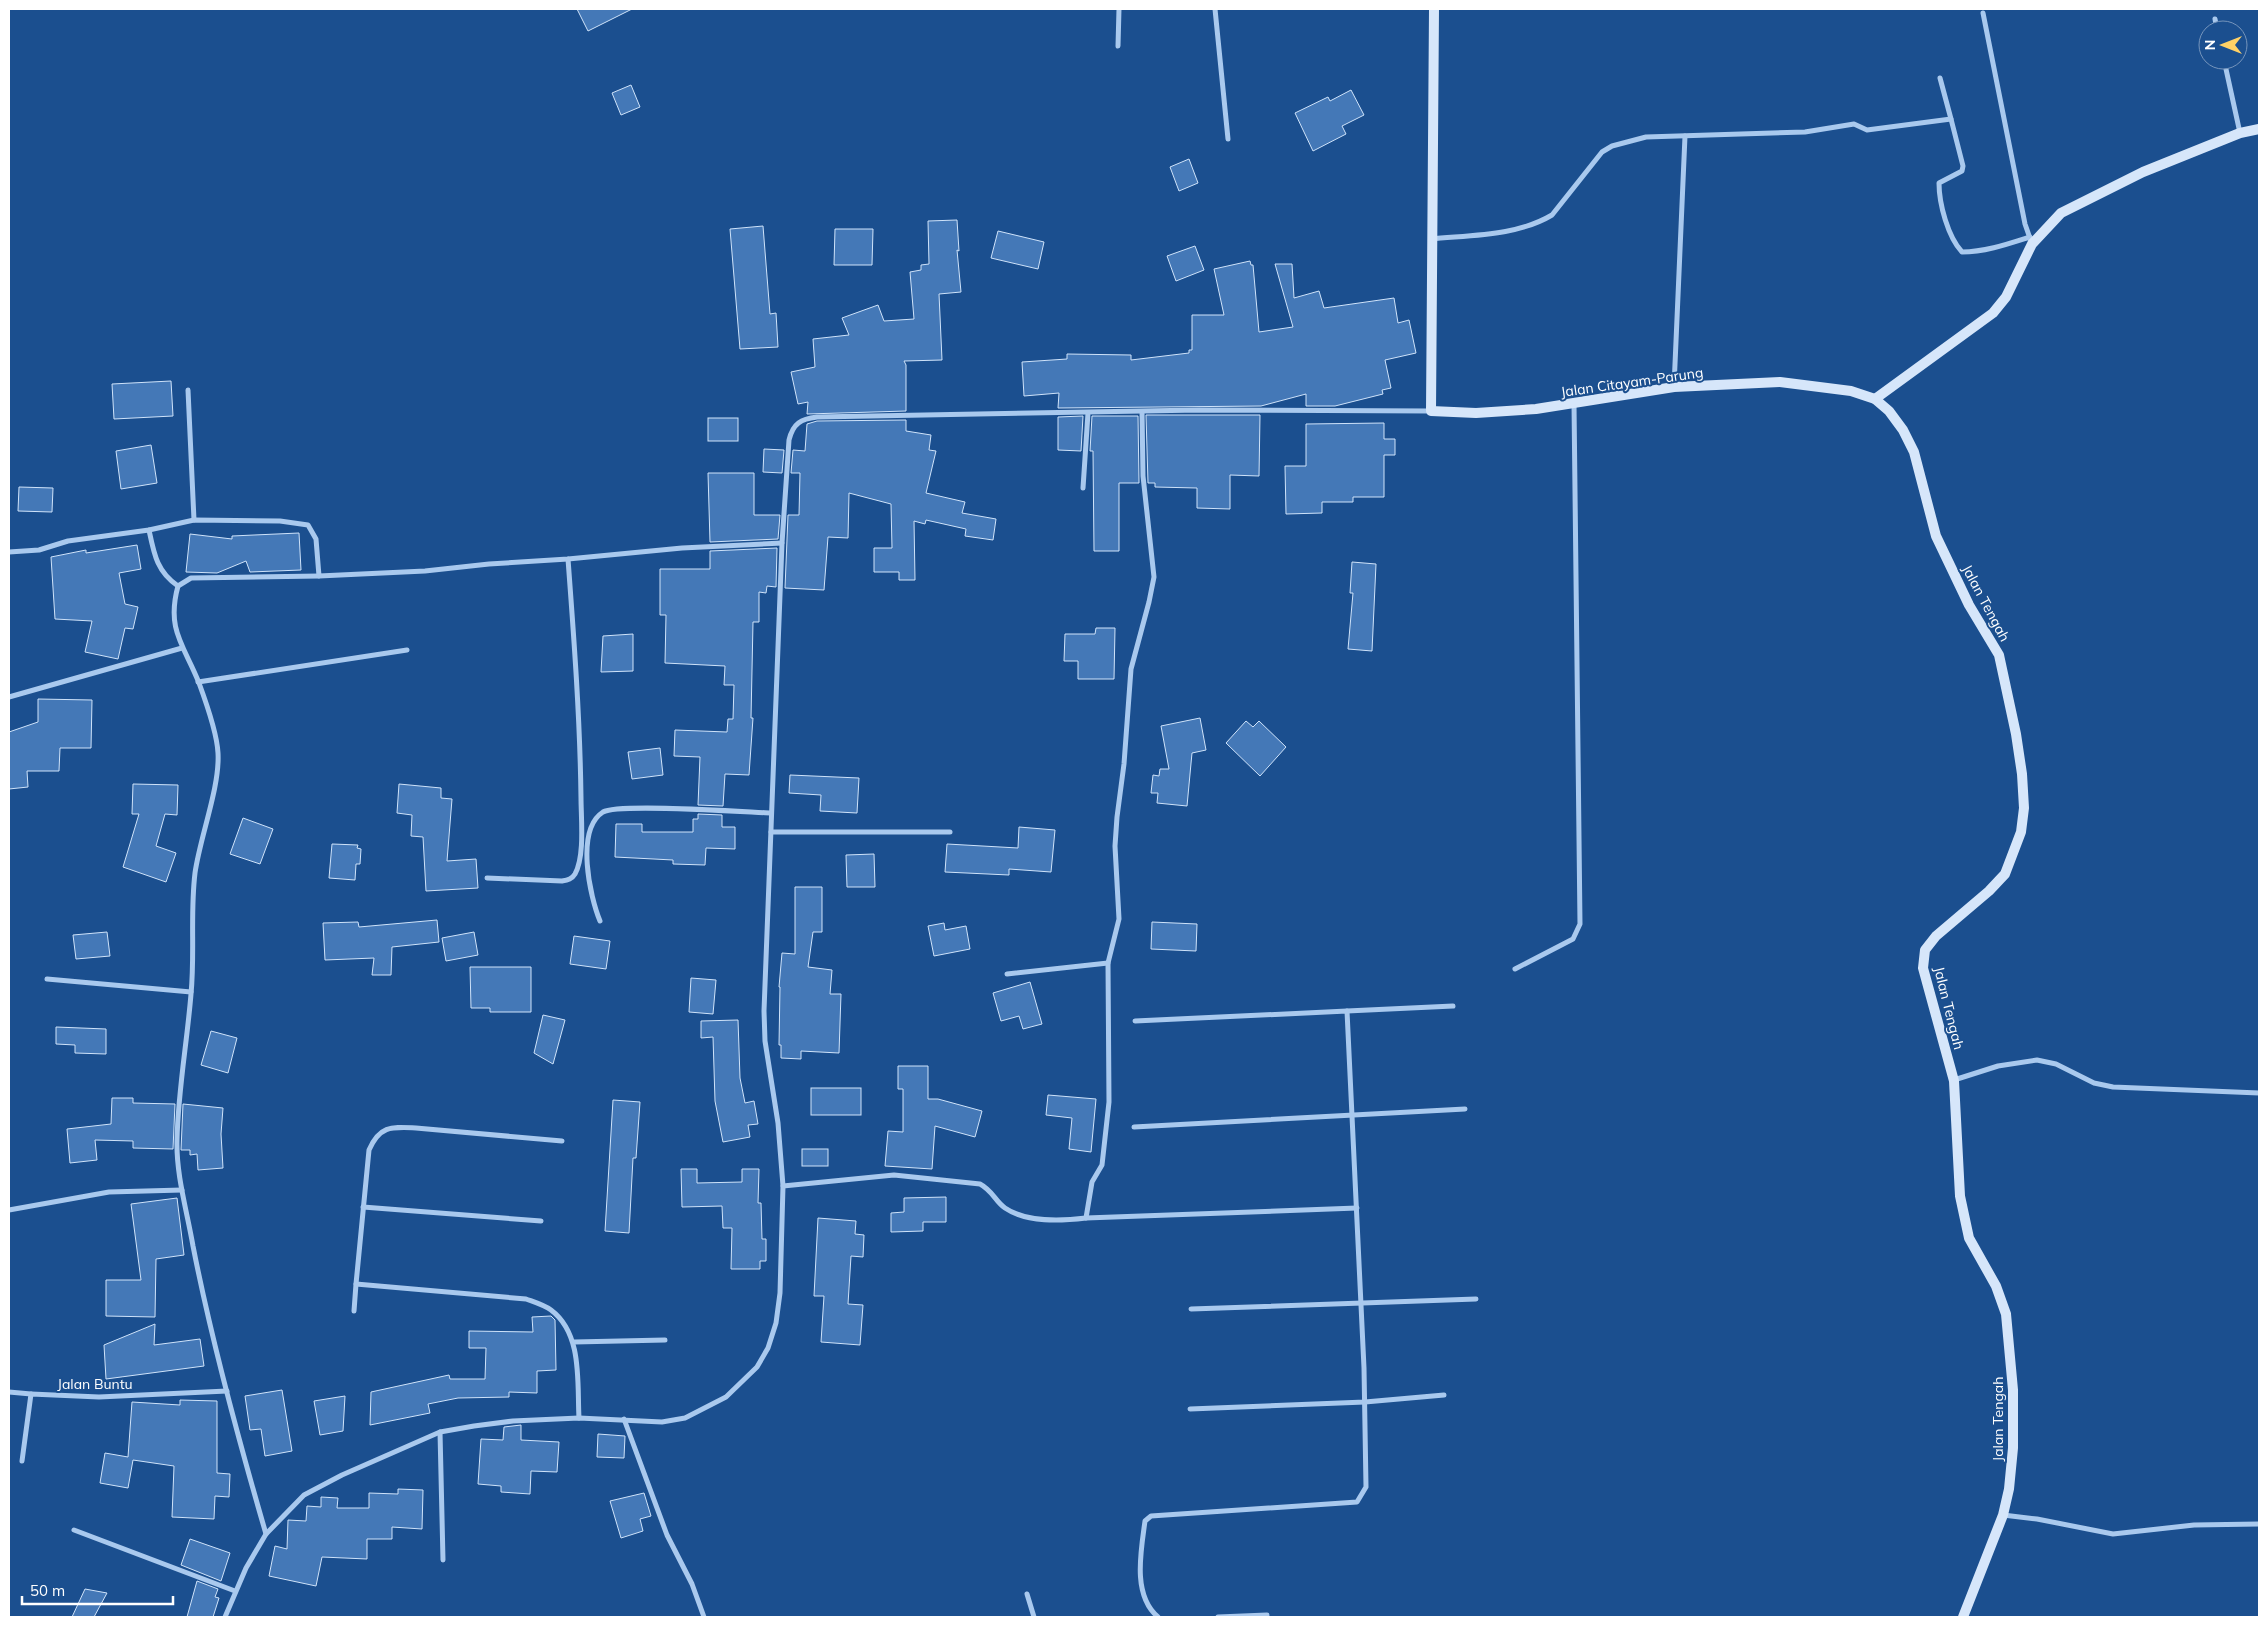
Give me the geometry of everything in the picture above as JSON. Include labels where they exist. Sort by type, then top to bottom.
[{"type":"main road","points":[[1430,411],[1434,9]]},
{"type":"main road","points":[[1875,398],[1993,313],[2006,297],[2031,241],[2061,213],[2142,172],[2240,133],[2259,129]]},
{"type":"main road","name":"Jalan Citayam-Parung","points":[[1430,411],[1476,413],[1536,409],[1674,387],[1780,382],[1851,392],[1875,398]]},
{"type":"main road","name":"Jalan Tengah","points":[[1875,398],[1899,424],[1914,452],[1936,536],[1969,605],[1999,655],[2016,734],[2022,774],[2024,808],[2021,832],[2005,874],[1989,891],[1936,936],[1925,950],[1923,968],[1954,1080],[1960,1196],[1969,1238],[1996,1286],[2006,1314],[2013,1390],[2013,1448],[2009,1490],[2003,1515],[1964,1617]]},
{"type":"street","points":[[1118,46],[1119,9]]},
{"type":"street","points":[[1215,9],[1228,139]]},
{"type":"street","points":[[1940,78],[1963,166],[1962,171],[1939,183],[1939,193],[1947,222],[1957,247],[1962,252],[1968,252],[2031,241],[2025,224],[1983,13]]},
{"type":"street","points":[[2226,70],[2240,133]]},
{"type":"street","points":[[1431,239],[1511,230],[1536,223],[1552,215],[1602,152],[1612,146],[1646,137],[1806,132],[1854,124],[1867,130],[1951,119]]},
{"type":"street","points":[[1674,387],[1685,136]]},
{"type":"street","points":[[188,390],[194,520]]},
{"type":"street","points":[[1515,969],[1573,939],[1580,924],[1574,404]]},
{"type":"street","points":[[225,1617],[235,1591],[266,1534],[304,1495],[342,1475],[440,1432],[514,1421],[580,1418],[662,1422],[685,1418],[726,1397],[757,1368],[768,1348],[776,1323],[780,1293],[783,1186],[778,1123],[765,1041],[764,1011],[782,543],[788,440],[797,422],[817,417],[1199,410],[1430,411]]},
{"type":"street","points":[[1086,1218],[1092,1182],[1102,1165],[1109,1102],[1108,963],[1119,919],[1116,837],[1131,669],[1154,578],[1143,476],[1142,412]]},
{"type":"street","points":[[1083,488],[1088,413]]},
{"type":"street","points":[[9,552],[39,550],[68,541],[149,530],[194,520],[288,522],[308,524],[316,539],[320,576]]},
{"type":"street","points":[[149,530],[158,566],[169,580],[178,586]]},
{"type":"street","points":[[266,1534],[208,1324],[182,1190],[176,1143],[179,1097],[192,992],[192,901],[196,870],[215,784],[218,753],[210,719],[198,682],[177,638],[174,615],[178,586],[191,578],[207,576],[320,576],[425,572],[489,564],[568,559],[682,548],[782,543]]},
{"type":"street","points":[[487,878],[562,881],[570,879],[575,874],[580,856],[582,830],[580,728],[568,559]]},
{"type":"street","points":[[9,697],[182,648]]},
{"type":"street","points":[[198,682],[407,650]]},
{"type":"street","points":[[600,921],[594,906],[586,862],[592,825],[596,818],[604,811],[628,809],[772,814]]},
{"type":"street","points":[[771,832],[950,832]]},
{"type":"street","points":[[1007,974],[1108,963]]},
{"type":"street","points":[[47,979],[192,992]]},
{"type":"street","points":[[1135,1021],[1453,1006]]},
{"type":"street","points":[[1158,1617],[1148,1607],[1144,1595],[1140,1553],[1145,1521],[1151,1516],[1357,1502],[1366,1487],[1361,1302],[1347,1010]]},
{"type":"street","points":[[1954,1080],[1998,1066],[2037,1060],[2056,1064],[2094,1083],[2113,1087],[2259,1093]]},
{"type":"street","points":[[1134,1128],[1465,1109]]},
{"type":"street","points":[[354,1311],[369,1150],[374,1138],[383,1130],[416,1128],[562,1141]]},
{"type":"street","points":[[783,1186],[894,1175],[972,1183],[985,1186],[1004,1207],[1021,1216],[1066,1220],[1357,1208]]},
{"type":"street","points":[[9,1210],[109,1192],[182,1190]]},
{"type":"street","points":[[363,1207],[541,1221]]},
{"type":"street","points":[[356,1284],[526,1299],[550,1309],[559,1318],[574,1342],[580,1418]]},
{"type":"street","points":[[1191,1309],[1476,1299]]},
{"type":"street","points":[[574,1342],[665,1340]]},
{"type":"street","name":"Jalan Buntu","points":[[9,1392],[99,1397],[227,1391]]},
{"type":"street","points":[[22,1461],[31,1394]]},
{"type":"street","points":[[1190,1409],[1364,1402],[1444,1395]]},
{"type":"street","points":[[624,1419],[667,1535],[692,1584],[704,1617]]},
{"type":"street","points":[[440,1432],[444,1560]]},
{"type":"street","points":[[2003,1515],[2037,1519],[2113,1534],[2194,1525],[2259,1524]]},
{"type":"street","points":[[74,1530],[235,1591]]},
{"type":"street","points":[[1027,1594],[1034,1617]]},
{"type":"street","points":[[1218,1617],[1267,1615]]},
{"type":"building","points":[[577,9],[632,9],[588,31]]},
{"type":"building","points":[[631,85],[640,107],[621,115],[612,93]]},
{"type":"building","points":[[1351,90],[1364,115],[1342,126],[1346,134],[1313,151],[1295,113],[1328,97],[1330,101]]},
{"type":"building","points":[[1189,159],[1198,183],[1179,191],[1170,167]]},
{"type":"building","points":[[957,220],[959,251],[957,250],[961,292],[939,294],[942,360],[904,361],[906,365],[906,411],[807,414],[808,402],[798,404],[791,372],[815,367],[813,339],[849,335],[842,318],[878,305],[884,321],[914,319],[910,272],[921,270],[921,265],[929,264],[928,221]]},
{"type":"building","points":[[763,226],[770,314],[776,313],[778,347],[740,349],[730,229]]},
{"type":"building","points":[[835,229],[873,229],[872,265],[834,265]]},
{"type":"building","points":[[998,231],[1044,242],[1038,269],[991,258]]},
{"type":"building","points":[[1195,246],[1204,270],[1176,281],[1167,256]]},
{"type":"building","points":[[1250,261],[1251,265],[1253,265],[1259,332],[1293,327],[1275,264],[1292,264],[1294,298],[1319,291],[1324,308],[1394,298],[1398,323],[1409,320],[1416,353],[1385,360],[1391,388],[1382,390],[1383,394],[1335,406],[1306,406],[1306,394],[1261,406],[1058,408],[1059,393],[1024,396],[1022,362],[1067,359],[1067,354],[1131,355],[1131,360],[1189,353],[1189,350],[1192,350],[1192,315],[1224,315],[1214,269]]},
{"type":"building","points":[[171,381],[173,416],[114,419],[112,384]]},
{"type":"building","points":[[1146,415],[1260,415],[1259,476],[1230,475],[1230,509],[1197,508],[1197,488],[1155,487],[1155,483],[1148,483]]},
{"type":"building","points":[[1083,416],[1081,451],[1058,450],[1058,417]]},
{"type":"building","points":[[1092,416],[1138,416],[1139,483],[1119,483],[1119,551],[1094,551],[1093,451],[1090,451]]},
{"type":"building","points":[[708,418],[738,418],[738,441],[708,441]]},
{"type":"building","points":[[906,420],[906,431],[931,435],[929,450],[936,451],[926,493],[965,502],[962,513],[996,519],[993,540],[965,536],[966,529],[926,520],[925,524],[914,521],[915,580],[899,580],[899,572],[874,572],[874,548],[892,548],[891,504],[849,493],[848,538],[828,537],[824,590],[785,588],[788,515],[799,515],[800,473],[791,473],[793,450],[805,451],[807,424],[817,421]]},
{"type":"building","points":[[1384,423],[1384,439],[1395,439],[1395,455],[1384,455],[1384,497],[1353,497],[1353,502],[1322,502],[1322,513],[1286,514],[1285,466],[1306,466],[1306,424]]},
{"type":"building","points":[[151,445],[157,483],[121,489],[116,451]]},
{"type":"building","points":[[764,449],[784,450],[782,473],[763,472]]},
{"type":"building","points":[[708,473],[754,473],[754,515],[780,515],[778,539],[710,542]]},
{"type":"building","points":[[19,487],[53,488],[52,512],[18,511]]},
{"type":"building","points":[[299,533],[301,570],[250,572],[246,561],[217,573],[186,572],[190,534],[232,539],[232,536]]},
{"type":"building","points":[[137,545],[141,569],[119,573],[125,604],[138,607],[133,629],[125,628],[118,659],[85,652],[92,621],[55,619],[51,557],[86,550],[86,553]]},
{"type":"building","points":[[777,548],[776,587],[767,586],[766,593],[759,592],[759,622],[753,622],[751,718],[753,718],[749,775],[725,774],[723,806],[698,805],[700,757],[674,756],[675,730],[727,732],[728,719],[733,719],[734,685],[724,685],[725,666],[665,663],[666,615],[660,615],[660,569],[710,569],[710,551]]},
{"type":"building","points":[[1352,562],[1376,564],[1372,651],[1348,649],[1353,593],[1350,593]]},
{"type":"building","points":[[1096,628],[1115,628],[1114,679],[1078,679],[1078,661],[1064,661],[1065,634],[1095,634]]},
{"type":"building","points":[[633,634],[633,671],[601,672],[603,636]]},
{"type":"building","points":[[38,699],[92,700],[91,748],[60,748],[59,771],[27,771],[28,787],[9,789],[9,732],[38,722]]},
{"type":"building","points":[[1200,718],[1206,750],[1192,753],[1187,806],[1157,803],[1158,793],[1151,793],[1153,775],[1159,776],[1160,769],[1169,769],[1161,726]]},
{"type":"building","points":[[1246,721],[1253,727],[1259,721],[1286,747],[1260,776],[1226,743]]},
{"type":"building","points":[[660,748],[663,775],[632,779],[628,752]]},
{"type":"building","points":[[790,775],[859,778],[857,813],[820,811],[821,795],[789,793]]},
{"type":"building","points":[[133,784],[178,785],[177,815],[165,814],[156,846],[176,853],[166,882],[123,867],[139,814],[132,814]]},
{"type":"building","points":[[399,784],[441,788],[441,798],[452,799],[447,861],[476,859],[478,888],[426,891],[423,837],[411,836],[412,815],[397,813]]},
{"type":"building","points":[[698,814],[722,815],[722,827],[735,827],[735,849],[706,848],[705,865],[673,864],[673,860],[615,857],[616,824],[642,824],[642,832],[693,832],[693,819],[698,819]]},
{"type":"building","points":[[243,818],[273,829],[260,864],[230,854]]},
{"type":"building","points":[[1019,827],[1055,830],[1051,872],[1009,869],[1009,875],[945,872],[947,844],[1018,848]]},
{"type":"building","points":[[332,844],[358,845],[357,848],[361,849],[360,864],[356,864],[355,880],[329,878]]},
{"type":"building","points":[[874,854],[875,887],[847,887],[846,855]]},
{"type":"building","points":[[795,887],[822,887],[822,932],[813,932],[808,967],[832,970],[830,994],[841,994],[839,1053],[801,1051],[801,1059],[781,1058],[781,1045],[779,1045],[779,987],[782,953],[795,954]]},
{"type":"building","points":[[437,920],[439,942],[392,947],[391,975],[372,975],[374,958],[325,960],[323,923],[358,922],[359,927]]},
{"type":"building","points":[[1152,922],[1197,924],[1196,951],[1151,949]]},
{"type":"building","points":[[944,923],[945,930],[966,926],[970,949],[934,956],[928,926]]},
{"type":"building","points":[[107,932],[110,956],[76,959],[73,935]]},
{"type":"building","points":[[474,932],[478,955],[446,961],[442,938]]},
{"type":"building","points":[[574,936],[610,941],[606,969],[570,964]]},
{"type":"building","points":[[470,967],[531,967],[531,1012],[490,1012],[490,1008],[471,1008]]},
{"type":"building","points":[[691,978],[716,980],[713,1014],[689,1012]]},
{"type":"building","points":[[1030,982],[1042,1024],[1023,1029],[1019,1016],[1001,1021],[993,993]]},
{"type":"building","points":[[543,1015],[565,1020],[553,1064],[534,1053]]},
{"type":"building","points":[[738,1020],[740,1078],[745,1103],[754,1101],[758,1124],[748,1125],[750,1137],[723,1142],[715,1101],[713,1037],[701,1038],[701,1021]]},
{"type":"building","points":[[56,1027],[106,1029],[106,1054],[75,1053],[75,1045],[56,1044]]},
{"type":"building","points":[[211,1031],[237,1038],[228,1073],[201,1065]]},
{"type":"building","points":[[898,1066],[928,1066],[928,1099],[938,1099],[982,1111],[975,1137],[935,1126],[932,1169],[885,1166],[888,1131],[903,1132],[903,1089],[898,1089]]},
{"type":"building","points":[[811,1088],[861,1088],[861,1115],[811,1115]]},
{"type":"building","points":[[1048,1095],[1096,1099],[1091,1152],[1069,1149],[1072,1118],[1046,1115]]},
{"type":"building","points":[[112,1098],[133,1098],[133,1103],[175,1104],[173,1149],[133,1148],[133,1141],[95,1140],[97,1160],[70,1163],[67,1129],[111,1124]]},
{"type":"building","points":[[613,1100],[640,1102],[636,1158],[633,1158],[629,1233],[605,1231]]},
{"type":"building","points":[[183,1104],[223,1108],[221,1134],[223,1168],[198,1170],[197,1154],[190,1155],[190,1150],[181,1150]]},
{"type":"building","points":[[802,1149],[828,1149],[828,1166],[802,1166]]},
{"type":"building","points":[[681,1169],[697,1169],[697,1183],[742,1182],[742,1169],[759,1169],[758,1203],[761,1203],[762,1239],[766,1239],[766,1261],[760,1261],[760,1269],[731,1269],[732,1228],[723,1228],[722,1206],[682,1207]]},
{"type":"building","points":[[946,1197],[946,1222],[923,1222],[923,1231],[891,1232],[891,1213],[904,1212],[904,1198]]},
{"type":"building","points":[[177,1198],[184,1255],[156,1259],[155,1317],[106,1316],[106,1280],[141,1280],[131,1204]]},
{"type":"building","points":[[818,1218],[856,1221],[855,1234],[864,1235],[863,1257],[851,1256],[848,1304],[863,1305],[860,1345],[821,1342],[824,1296],[814,1296]]},
{"type":"building","points":[[551,1316],[555,1320],[556,1370],[537,1371],[537,1393],[509,1392],[509,1397],[458,1398],[428,1404],[430,1413],[370,1425],[371,1392],[449,1375],[450,1379],[485,1379],[486,1348],[469,1348],[469,1331],[533,1332],[532,1317]]},
{"type":"building","points":[[155,1324],[154,1345],[200,1339],[204,1366],[106,1379],[104,1345]]},
{"type":"building","points":[[282,1390],[292,1451],[265,1456],[261,1429],[250,1430],[245,1396]]},
{"type":"building","points":[[345,1396],[343,1431],[320,1435],[314,1401]]},
{"type":"building","points":[[180,1400],[217,1401],[217,1473],[230,1474],[229,1497],[215,1496],[214,1519],[172,1517],[174,1466],[133,1460],[128,1488],[100,1483],[105,1453],[128,1457],[132,1402],[180,1405]]},
{"type":"building","points":[[521,1425],[521,1440],[559,1442],[557,1472],[531,1471],[530,1494],[501,1492],[501,1486],[478,1484],[481,1439],[503,1440],[504,1427]]},
{"type":"building","points":[[598,1434],[625,1436],[624,1458],[597,1457]]},
{"type":"building","points":[[398,1489],[423,1490],[422,1529],[392,1527],[392,1539],[367,1539],[367,1559],[322,1557],[316,1586],[269,1576],[275,1546],[287,1549],[288,1520],[306,1521],[307,1506],[321,1507],[321,1497],[338,1498],[337,1508],[369,1508],[369,1493],[398,1494]]},
{"type":"building","points":[[644,1493],[651,1516],[640,1519],[643,1531],[621,1538],[610,1501]]},
{"type":"building","points":[[190,1539],[230,1553],[221,1581],[181,1565]]},
{"type":"building","points":[[197,1581],[218,1589],[215,1597],[219,1598],[213,1617],[187,1617]]},
{"type":"building","points":[[85,1589],[107,1593],[94,1617],[72,1617]]}]
